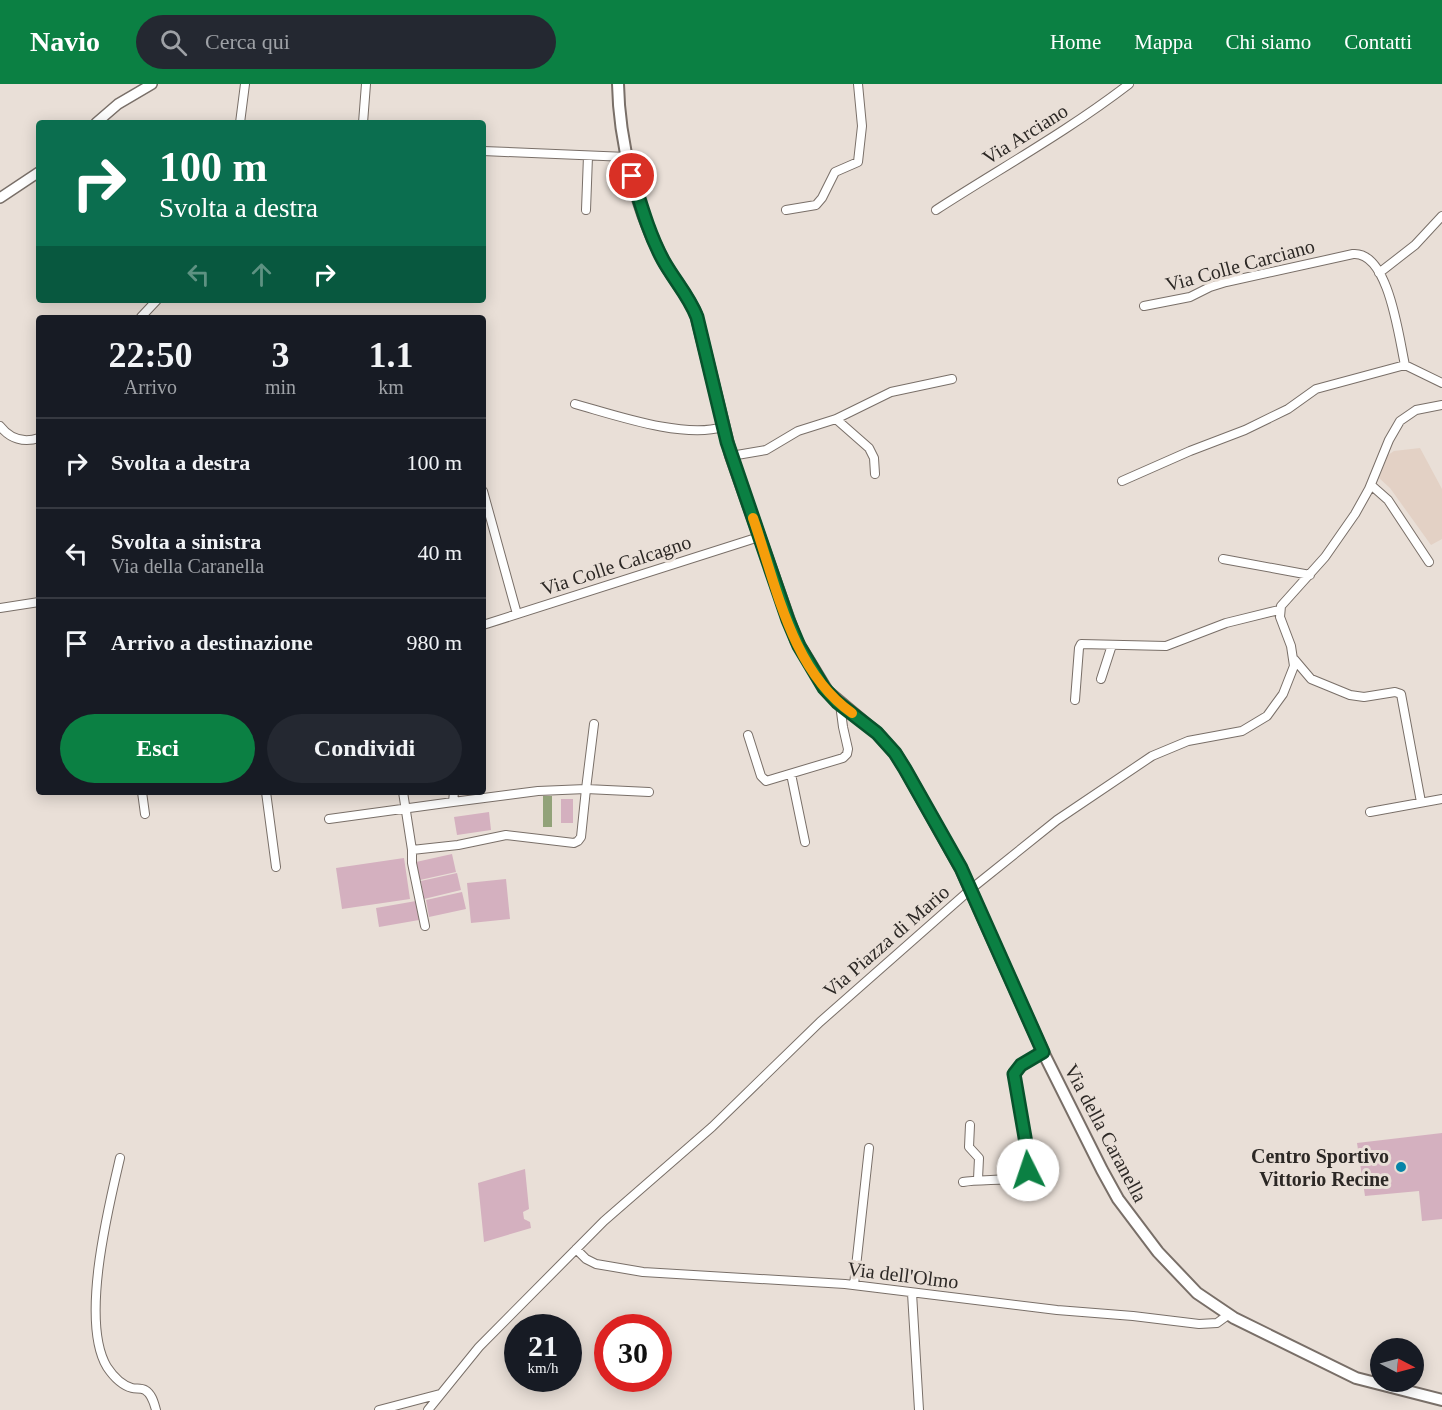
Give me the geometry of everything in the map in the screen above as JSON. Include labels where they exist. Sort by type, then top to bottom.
[{"type":"main road","name":"Via della Caranella","points":[[618,84],[620,126],[627,157],[653,240],[667,267],[690,301],[697,317],[731,456],[799,646],[818,681],[840,704],[873,729],[895,753],[956,858],[1043,1052],[1102,1170],[1130,1216],[1158,1252],[1190,1286],[1228,1315],[1356,1378],[1442,1400]]},
{"type":"street","points":[[99,120],[118,104],[152,84]]},
{"type":"street","points":[[240,120],[245,84]]},
{"type":"street","points":[[363,120],[366,84]]},
{"type":"street","points":[[786,210],[816,205],[835,172],[858,162],[862,128],[858,84]]},
{"type":"street","name":"Via Arciano","points":[[936,210],[1065,131],[1129,84]]},
{"type":"street","points":[[486,151],[627,157]]},
{"type":"street","points":[[586,210],[588,156]]},
{"type":"street","points":[[0,198],[36,174]]},
{"type":"street","points":[[1379,273],[1414,245],[1442,216]]},
{"type":"street","name":"Via Colle Carciano","points":[[1144,306],[1190,297],[1226,282],[1356,254],[1367,258],[1379,273],[1391,298],[1405,365]]},
{"type":"street","points":[[143,315],[154,303]]},
{"type":"street","points":[[1122,481],[1245,430],[1288,409],[1316,389],[1405,365],[1442,383]]},
{"type":"street","points":[[731,456],[762,452],[802,430],[836,419],[891,392],[952,379]]},
{"type":"street","points":[[575,405],[679,429],[698,430],[723,427]]},
{"type":"street","points":[[1421,802],[1404,699],[1401,694],[1395,692],[1364,697],[1350,695],[1314,681],[1306,675],[1294,659],[1280,620],[1279,610],[1285,600],[1310,575],[1339,539],[1371,485],[1389,441],[1402,419],[1419,409],[1442,405]]},
{"type":"street","points":[[836,419],[869,448],[873,456],[875,474]]},
{"type":"street","points":[[0,426],[8,435],[18,439],[36,439]]},
{"type":"street","points":[[1371,485],[1388,500],[1429,562]]},
{"type":"street","points":[[486,502],[517,614]]},
{"type":"street","name":"Via Colle Calcagno","points":[[486,624],[759,537]]},
{"type":"street","points":[[1223,559],[1310,575]]},
{"type":"street","points":[[0,608],[36,602]]},
{"type":"street","points":[[1075,700],[1080,645],[1166,646],[1220,625],[1279,610]]},
{"type":"street","points":[[1101,679],[1112,645]]},
{"type":"street","name":"Via Piazza di Mario","points":[[428,1410],[479,1347],[576,1249],[621,1206],[717,1122],[820,1022],[971,889],[1062,816],[1152,756],[1192,740],[1239,732],[1260,722],[1275,708],[1283,694],[1293,671],[1294,659]]},
{"type":"street","points":[[748,735],[763,779],[769,781],[846,756],[848,749],[840,704]]},
{"type":"street","points":[[412,850],[458,845],[506,835],[576,843],[581,836],[594,724]]},
{"type":"street","points":[[790,774],[805,842]]},
{"type":"street","points":[[329,819],[538,791],[586,789],[649,792]]},
{"type":"street","points":[[142,795],[145,814]]},
{"type":"street","points":[[266,795],[276,867]]},
{"type":"street","points":[[404,795],[412,850],[411,864],[425,926]]},
{"type":"street","points":[[453,802],[454,795]]},
{"type":"street","points":[[1370,812],[1442,799]]},
{"type":"street","points":[[963,1182],[978,1179],[1022,1178],[1027,1174],[1027,1149],[1014,1074],[1021,1065],[1043,1052]]},
{"type":"street","points":[[970,1125],[969,1148],[979,1158],[978,1179]]},
{"type":"street","points":[[854,1286],[869,1148]]},
{"type":"street","points":[[120,1158],[99,1270],[95,1316],[96,1335],[100,1353],[112,1374],[126,1386],[147,1392],[156,1410]]},
{"type":"street","name":"Via dell'Olmo","points":[[576,1249],[593,1263],[614,1268],[694,1276],[854,1286],[1199,1324],[1219,1322],[1228,1315]]},
{"type":"street","points":[[912,1293],[919,1410]]},
{"type":"street","points":[[379,1410],[440,1394]]},
{"type":"shaded area","points":[[1420,448],[1442,489],[1442,539],[1431,545],[1390,488],[1379,478],[1388,455],[1394,451]]},
{"type":"shaded area","points":[[543,796],[552,796],[552,827],[543,827]]},
{"type":"shaded area","points":[[561,799],[573,799],[573,823],[561,823]]},
{"type":"shaded area","points":[[489,812],[491,830],[457,835],[454,817]]},
{"type":"shaded area","points":[[452,854],[456,872],[420,880],[416,862]]},
{"type":"shaded area","points":[[404,858],[410,899],[342,909],[336,868]]},
{"type":"shaded area","points":[[457,873],[461,890],[424,899],[421,881]]},
{"type":"shaded area","points":[[506,879],[510,919],[471,923],[467,883]]},
{"type":"shaded area","points":[[462,892],[466,909],[429,917],[426,900]]},
{"type":"shaded area","points":[[416,901],[419,920],[379,927],[376,908]]},
{"type":"shaded area","name":"Centro Sportivo Vittorio Recine","points":[[1442,1133],[1442,1219],[1422,1221],[1419,1191],[1365,1196],[1357,1143]]},
{"type":"shaded area","points":[[525,1169],[529,1209],[523,1212],[524,1219],[530,1222],[531,1228],[484,1242],[478,1183]]},
{"type":"slow traffic","points":[[753,518],[799,646],[818,681],[837,702],[852,713]]},
{"type":"place","name":"Centro Sportivo Vittorio Recine","points":[[1401,1167]]},
{"type":"route","points":[[632,176],[656,247],[690,301],[697,317],[727,442],[799,646],[818,681],[830,695],[873,729],[895,753],[961,868],[1043,1052],[1017,1068],[1014,1074],[1027,1149],[1028,1170]]}]
